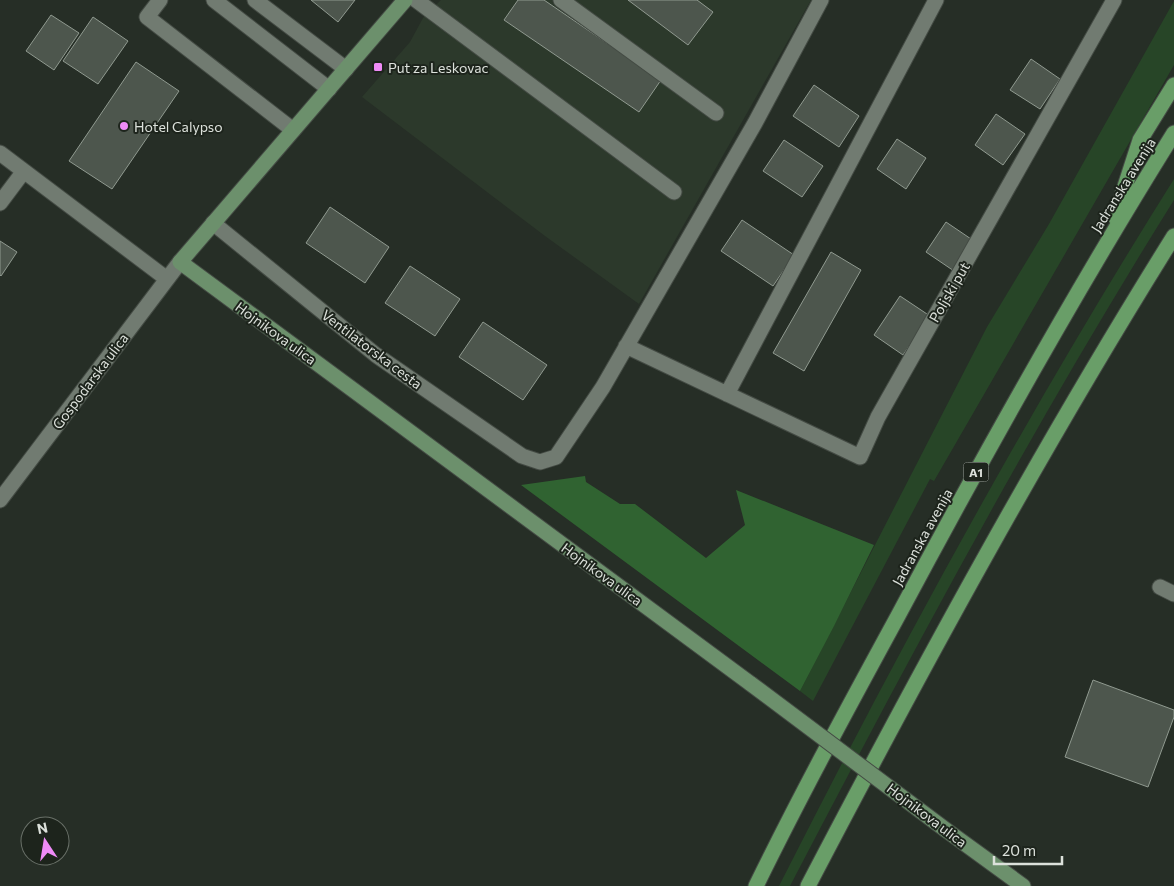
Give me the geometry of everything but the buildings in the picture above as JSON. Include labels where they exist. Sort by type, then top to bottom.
[{"type":"highway","points":[[1108,240],[1140,140],[1174,85]]},
{"type":"highway","name":"Jadranska avenija","points":[[756,886],[932,551],[1108,240],[1174,133]]},
{"type":"highway","points":[[808,886],[860,785],[1092,370],[1174,236]]},
{"type":"main road","points":[[180,262],[404,0]]},
{"type":"main road","name":"Hojnikova ulica","points":[[180,262],[1023,886]]},
{"type":"street","points":[[160,0],[147,17],[293,130]]},
{"type":"street","points":[[214,0],[329,89]]},
{"type":"street","points":[[255,0],[346,69]]},
{"type":"street","points":[[416,0],[674,192]]},
{"type":"street","points":[[562,0],[716,113]]},
{"type":"street","points":[[626,346],[755,123],[821,0]]},
{"type":"street","points":[[728,394],[936,0]]},
{"type":"street","name":"Poljski put","points":[[626,346],[860,457],[878,417],[1114,0]]},
{"type":"street","points":[[0,153],[168,279]]},
{"type":"street","points":[[0,203],[24,171]]},
{"type":"street","name":"Ventilatorska cesta","points":[[213,223],[376,354],[522,456],[540,462],[556,457],[603,387],[626,346]]},
{"type":"street","name":"Gospodarska ulica","points":[[0,500],[180,262]]},
{"type":"street","points":[[1160,587],[1174,594]]},
{"type":"shaded area","points":[[441,0],[811,0],[639,304],[545,236],[362,97],[410,42],[423,18]]},
{"type":"green space","points":[[1174,1],[1174,65],[934,481],[930,479],[813,701],[800,691],[987,327],[1049,224]]},
{"type":"green space","points":[[1174,179],[1174,200],[1023,453],[928,626],[790,886],[779,886],[872,706],[968,528],[1069,352]]},
{"type":"green space","points":[[585,476],[586,482],[620,504],[635,504],[706,558],[745,525],[736,490],[874,545],[800,691],[521,485]]},
{"type":"place","name":"Put za Leskovac","points":[[378,67]]},
{"type":"place","name":"Hotel Calypso","points":[[124,126]]}]
